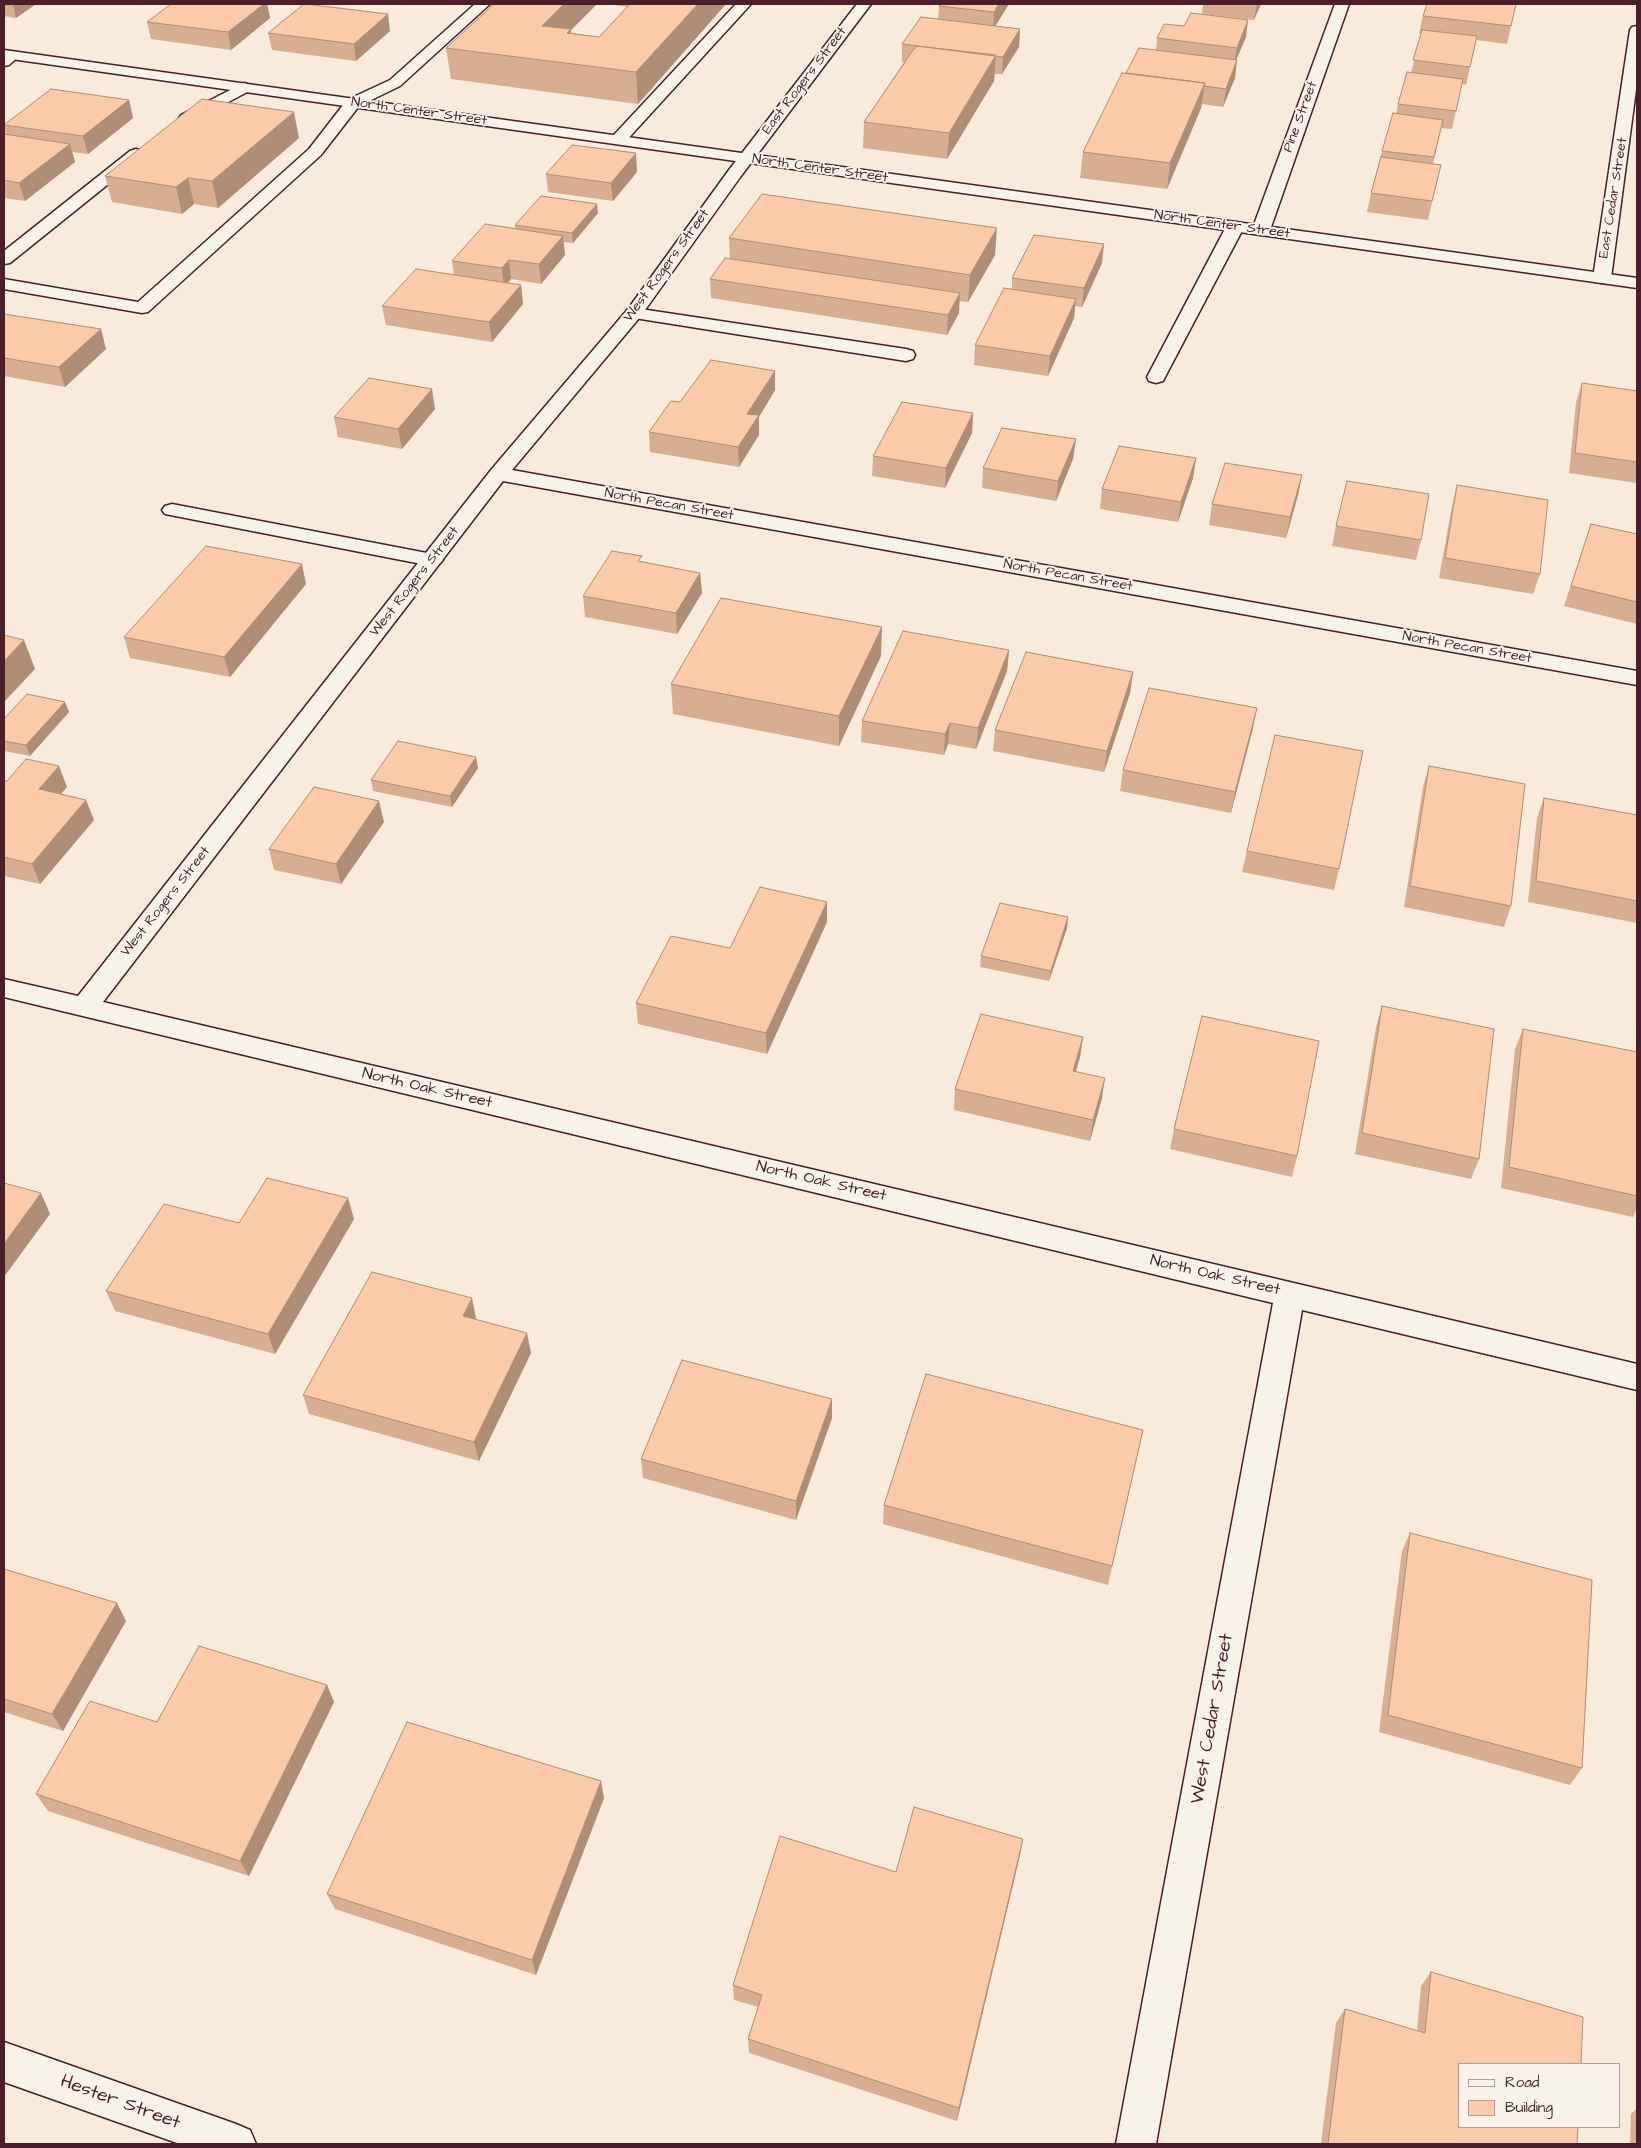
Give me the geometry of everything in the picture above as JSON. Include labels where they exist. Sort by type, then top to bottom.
[{"type":"street","points":[[4,284],[142,308],[315,152],[353,103],[395,83],[483,4]]},
{"type":"street","points":[[618,140],[744,4]]},
{"type":"street","name":"East Rogers Street","points":[[746,158],[864,4]]},
{"type":"street","name":"Pine Street","points":[[1260,230],[1342,4]]},
{"type":"street","name":"East Cedar Street","points":[[1602,278],[1637,30]]},
{"type":"street","name":"North Center Street","points":[[7,57],[353,103],[1637,283]]},
{"type":"street","points":[[171,126],[244,88]]},
{"type":"street","points":[[4,259],[148,144]]},
{"type":"street","name":"West Rogers Street","points":[[84,1007],[498,474],[634,313],[746,158]]},
{"type":"street","points":[[1156,377],[1235,226]]},
{"type":"street","points":[[634,313],[906,355]]},
{"type":"street","name":"North Pecan Street","points":[[498,474],[1637,678]]},
{"type":"street","points":[[172,510],[432,560]]},
{"type":"street","name":"North Oak Street","points":[[4,988],[1637,1377]]},
{"type":"street","name":"West Cedar Street","points":[[1136,2144],[1290,1294]]},
{"type":"street","name":"Hester Street","points":[[4,2062],[236,2144]]},
{"type":"building","points":[[171,4],[264,4],[228,32],[147,22]]},
{"type":"building","points":[[304,4],[388,14],[354,44],[268,33]]},
{"type":"building","points":[[494,4],[564,4],[542,26],[571,29],[567,33],[599,37],[630,4],[698,4],[636,72],[446,48]]},
{"type":"building","points":[[940,4],[999,4],[994,12],[939,6]]},
{"type":"building","points":[[1427,4],[1516,4],[1511,26],[1423,16]]},
{"type":"building","points":[[1191,13],[1248,20],[1237,48],[1157,38],[1164,24],[1184,26]]},
{"type":"building","points":[[921,17],[1020,29],[1003,57],[902,44]]},
{"type":"building","points":[[1422,30],[1477,36],[1470,67],[1413,60]]},
{"type":"building","points":[[916,46],[996,55],[949,133],[864,122]]},
{"type":"building","points":[[1139,48],[1237,60],[1226,89],[1204,86],[1205,83],[1126,73]]},
{"type":"building","points":[[1407,72],[1463,79],[1456,111],[1398,104]]},
{"type":"building","points":[[1122,73],[1205,83],[1170,163],[1083,152]]},
{"type":"building","points":[[51,89],[129,100],[83,136],[4,125]]},
{"type":"building","points":[[202,99],[294,112],[212,181],[188,178],[176,187],[105,176]]},
{"type":"building","points":[[1393,113],[1443,120],[1434,157],[1382,151]]},
{"type":"building","points":[[4,134],[70,144],[19,183],[4,180]]},
{"type":"building","points":[[572,145],[636,153],[611,183],[546,174]]},
{"type":"building","points":[[1381,157],[1441,165],[1432,201],[1371,193]]},
{"type":"building","points":[[762,194],[997,228],[970,275],[729,238]]},
{"type":"building","points":[[541,196],[597,204],[572,233],[515,225]]},
{"type":"building","points":[[485,224],[563,236],[539,264],[509,260],[502,268],[452,261]]},
{"type":"building","points":[[1034,235],[1104,244],[1084,288],[1012,278]]},
{"type":"building","points":[[725,258],[960,293],[948,315],[710,279]]},
{"type":"building","points":[[416,269],[521,285],[489,322],[382,306]]},
{"type":"building","points":[[1004,288],[1076,299],[1050,356],[975,345]]},
{"type":"building","points":[[4,314],[101,329],[59,367],[4,358]]},
{"type":"building","points":[[711,360],[775,371],[747,414],[759,415],[738,447],[649,432],[671,401],[680,402]]},
{"type":"building","points":[[369,378],[432,389],[398,429],[334,417]]},
{"type":"building","points":[[1582,383],[1637,391],[1637,462],[1575,453]]},
{"type":"building","points":[[902,402],[973,413],[946,468],[873,456]]},
{"type":"building","points":[[1002,428],[1076,439],[1058,481],[983,468]]},
{"type":"building","points":[[1119,446],[1196,458],[1181,502],[1102,489]]},
{"type":"building","points":[[1225,463],[1302,475],[1290,517],[1212,504]]},
{"type":"building","points":[[1347,481],[1429,494],[1421,540],[1336,526]]},
{"type":"building","points":[[1457,485],[1548,500],[1540,574],[1445,558]]},
{"type":"building","points":[[1591,524],[1637,534],[1637,602],[1571,586]]},
{"type":"building","points":[[206,546],[302,564],[224,657],[124,637]]},
{"type":"building","points":[[612,551],[642,556],[638,561],[700,573],[676,613],[583,596]]},
{"type":"building","points":[[721,598],[882,627],[839,716],[671,684]]},
{"type":"building","points":[[903,631],[1009,650],[978,728],[950,723],[945,734],[862,721]]},
{"type":"building","points":[[4,635],[24,640],[4,661]]},
{"type":"building","points":[[1026,652],[1133,672],[1107,751],[995,730]]},
{"type":"building","points":[[1149,688],[1257,708],[1235,792],[1123,770]]},
{"type":"building","points":[[27,694],[65,702],[26,745],[4,741],[4,719]]},
{"type":"building","points":[[1275,735],[1363,751],[1339,869],[1247,851]]},
{"type":"building","points":[[398,741],[476,757],[450,796],[371,780]]},
{"type":"building","points":[[26,759],[59,766],[39,789],[86,800],[32,864],[4,857],[4,781],[7,781]]},
{"type":"building","points":[[1429,766],[1525,784],[1511,906],[1410,886]]},
{"type":"building","points":[[314,787],[379,801],[336,864],[269,849]]},
{"type":"building","points":[[1544,798],[1637,815],[1637,901],[1536,881]]},
{"type":"building","points":[[760,887],[827,902],[766,1033],[636,1003],[671,936],[730,948]]},
{"type":"building","points":[[1000,903],[1068,917],[1051,971],[981,956]]},
{"type":"building","points":[[1382,1006],[1494,1029],[1479,1159],[1362,1133]]},
{"type":"building","points":[[981,1014],[1083,1037],[1073,1071],[1105,1078],[1093,1120],[955,1089]]},
{"type":"building","points":[[1202,1016],[1319,1041],[1297,1156],[1174,1129]]},
{"type":"building","points":[[1523,1029],[1637,1052],[1637,1196],[1509,1167]]},
{"type":"building","points":[[267,1178],[348,1198],[268,1334],[106,1291],[164,1204],[239,1223]]},
{"type":"building","points":[[4,1183],[41,1193],[4,1244]]},
{"type":"building","points":[[372,1272],[472,1298],[463,1316],[527,1333],[474,1442],[303,1395]]},
{"type":"building","points":[[682,1360],[832,1399],[796,1501],[641,1459]]},
{"type":"building","points":[[926,1374],[1143,1430],[1112,1566],[884,1505]]},
{"type":"building","points":[[1410,1533],[1592,1580],[1582,1768],[1388,1715]]},
{"type":"building","points":[[4,1569],[117,1603],[52,1714],[4,1699]]},
{"type":"building","points":[[199,1646],[327,1685],[240,1861],[36,1794],[90,1701],[157,1722]]},
{"type":"building","points":[[407,1722],[601,1781],[532,1960],[327,1894]]},
{"type":"building","points":[[914,1807],[1023,1839],[959,2108],[748,2039],[762,1995],[733,1985],[780,1836],[896,1872]]},
{"type":"building","points":[[1431,1972],[1583,2017],[1581,2063],[1458,2063],[1458,2128],[1578,2128],[1577,2144],[1328,2144],[1345,2009],[1425,2033]]}]
